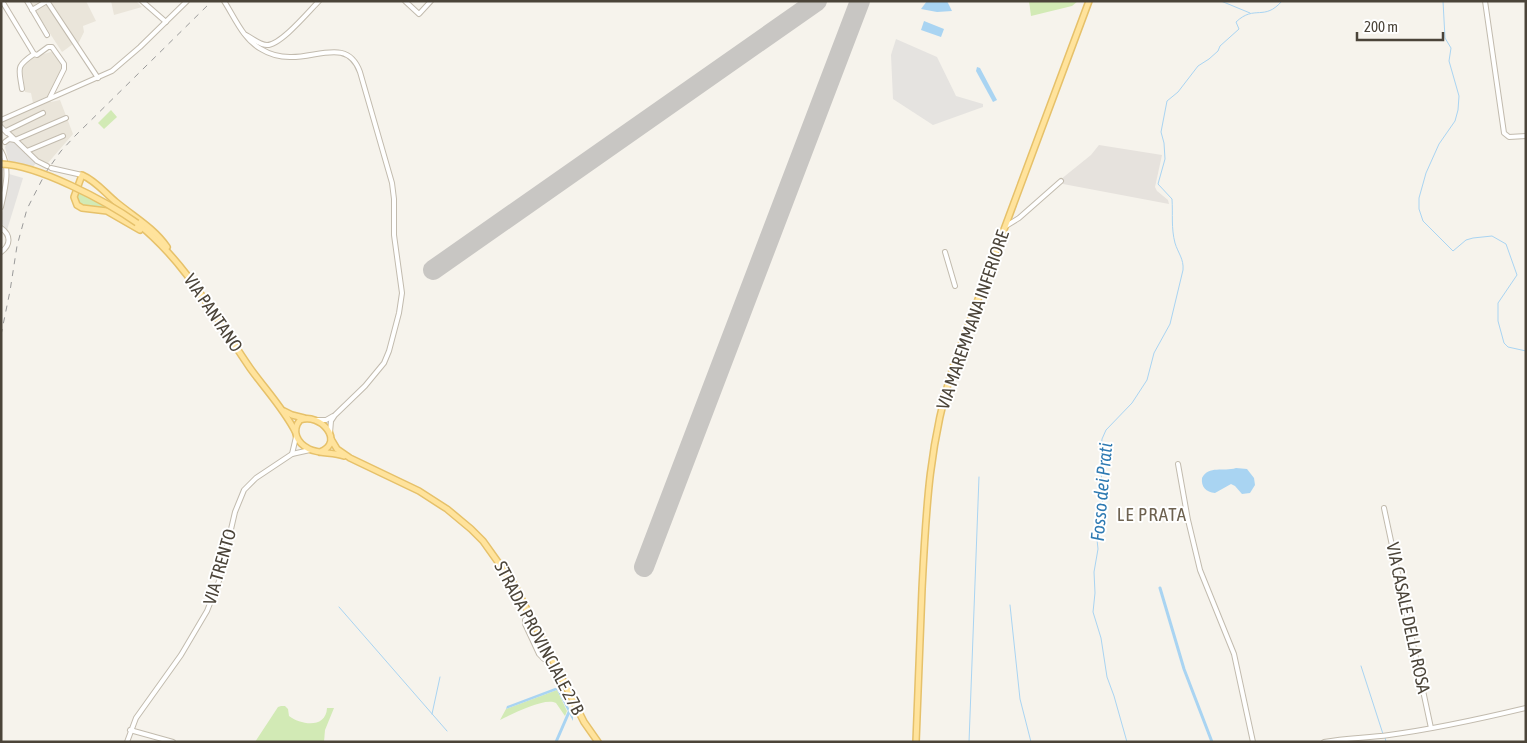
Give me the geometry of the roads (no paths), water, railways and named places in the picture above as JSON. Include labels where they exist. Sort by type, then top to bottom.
[{"type":"main road","name":"VIA MAREMMANA INFERIORE","points":[[916,742],[924,534],[933,445],[951,374],[1089,1]]},
{"type":"main road","name":"VIA PANTANO","points":[[1,164],[24,166],[38,171],[108,206],[137,224],[156,240],[194,282],[251,369],[282,410],[295,431]]},
{"type":"main road","points":[[156,240],[114,214],[77,205],[74,197],[82,175],[97,184],[111,198],[151,229],[164,243],[172,256]]},
{"type":"main road","points":[[282,410],[322,424],[338,450],[350,458]]},
{"type":"main road","points":[[307,419],[298,422],[295,431],[296,437],[310,450],[350,458]]},
{"type":"main road","points":[[320,452],[328,447],[330,436]]},
{"type":"main road","name":"STRADA PROVINCIALE 27B","points":[[350,458],[419,492],[460,519],[492,552],[515,586],[584,722],[598,742]]},
{"type":"street","points":[[2,1],[34,54]]},
{"type":"street","points":[[27,1],[47,35]]},
{"type":"street","points":[[32,10],[47,1],[98,78]]},
{"type":"street","points":[[142,1],[166,22]]},
{"type":"street","points":[[1,120],[111,72],[187,1]]},
{"type":"street","points":[[224,1],[244,34],[259,48],[281,56],[294,57],[338,52],[353,58],[360,72],[392,183],[394,235],[402,292],[399,313],[384,363],[360,391],[335,415],[331,421],[330,436]]},
{"type":"street","points":[[244,34],[263,44],[273,44],[319,1]]},
{"type":"street","points":[[405,1],[419,14],[429,2]]},
{"type":"street","points":[[1485,1],[1505,135],[1509,137],[1526,136]]},
{"type":"street","points":[[22,89],[19,67],[22,62],[34,54],[36,55],[52,47],[64,65],[64,69],[50,98]]},
{"type":"street","points":[[6,132],[43,113]]},
{"type":"street","points":[[3,144],[10,138],[15,140],[66,118]]},
{"type":"street","points":[[1,127],[39,162],[49,167],[82,175]]},
{"type":"street","points":[[1,207],[6,175],[2,152],[3,144],[8,137],[6,132]]},
{"type":"street","points":[[27,151],[63,136]]},
{"type":"street","points":[[1006,226],[1061,181]]},
{"type":"street","points":[[1,228],[7,233],[9,240],[6,248],[1,252]]},
{"type":"street","points":[[945,252],[955,286]]},
{"type":"street","points":[[315,420],[326,420],[335,415]]},
{"type":"street","points":[[296,437],[292,454],[310,450]]},
{"type":"street","name":"VIA TRENTO","points":[[127,742],[136,718],[181,656],[208,611],[219,582],[235,512],[244,490],[256,478],[292,454]]},
{"type":"street","points":[[1178,464],[1200,570],[1234,654],[1253,742]]},
{"type":"street","name":"VIA CASALE DELLA ROSA","points":[[1384,508],[1431,728]]},
{"type":"street","points":[[530,616],[525,620],[525,624],[539,654],[544,659],[550,656]]},
{"type":"street","points":[[1324,742],[1390,735],[1526,708]]},
{"type":"street","points":[[130,730],[173,742]]},
{"type":"water","points":[[927,1],[947,1],[952,11],[937,12],[921,9]]},
{"type":"water","points":[[924,21],[944,29],[941,37],[921,30]]},
{"type":"water","points":[[977,67],[980,68],[997,100],[993,102],[976,71]]},
{"type":"water","points":[[1236,468],[1247,469],[1254,478],[1255,485],[1250,493],[1242,494],[1231,484],[1215,493],[1209,492],[1203,486],[1202,478],[1208,472]]},
{"type":"water","points":[[555,688],[560,689],[573,717],[573,721],[557,690],[506,709],[507,706]]},
{"type":"waterway","points":[[1221,1],[1250,13]]},
{"type":"waterway","name":"Fosso dei Prati","points":[[1127,742],[1107,677],[1101,638],[1093,612],[1095,593],[1094,572],[1098,549],[1096,530],[1104,495],[1100,466],[1102,439],[1106,430],[1132,403],[1147,380],[1154,353],[1170,324],[1183,270],[1182,259],[1176,247],[1174,237],[1172,199],[1158,184],[1165,159],[1161,132],[1167,101],[1178,92],[1198,66],[1218,51],[1220,46],[1239,29],[1236,22],[1249,14],[1270,11],[1282,1]]},
{"type":"waterway","points":[[1443,1],[1445,38],[1451,48],[1449,61],[1459,96],[1458,110],[1455,121],[1439,144],[1426,173],[1419,198],[1419,209],[1423,221],[1453,251],[1466,240],[1473,238],[1492,236],[1506,244],[1517,275],[1498,303],[1498,321],[1504,343],[1508,347],[1526,351]]},
{"type":"waterway","points":[[969,742],[979,477]]},
{"type":"waterway","points":[[1160,588],[1184,669],[1212,742]]},
{"type":"waterway","points":[[1010,605],[1020,699],[1031,742]]},
{"type":"waterway","points":[[339,607],[447,731]]},
{"type":"waterway","points":[[1361,666],[1383,734]]},
{"type":"waterway","points":[[432,714],[440,677]]},
{"type":"waterway","points":[[556,742],[569,712]]},
{"type":"waterway","points":[[1385,737],[1386,742]]},
{"type":"railway","points":[[1,335],[17,246],[27,209],[46,172],[75,136],[212,1]]},
{"type":"district","name":"LE PRATA","points":[[1152,514]]}]
